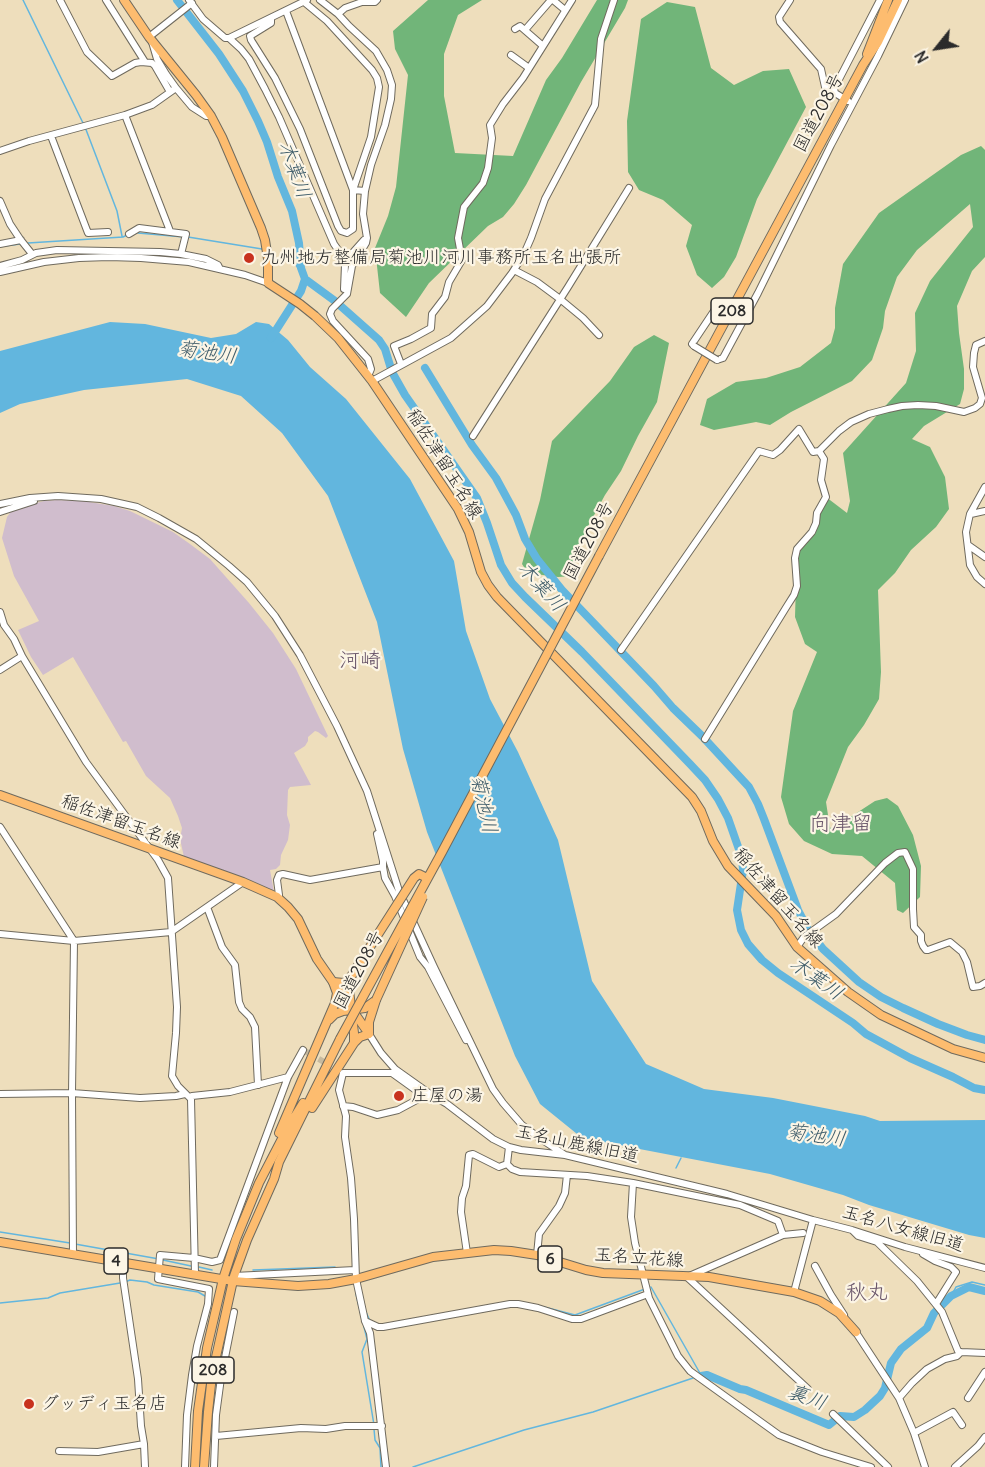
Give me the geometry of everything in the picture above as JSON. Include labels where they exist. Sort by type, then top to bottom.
[{"type":"highway","name":"国道208号","points":[[204,1467],[212,1375],[233,1279],[279,1162],[340,1039],[599,556],[732,310],[849,101],[888,0]]},
{"type":"highway","name":"国道208号","points":[[863,66],[878,42],[898,0]]},
{"type":"highway","points":[[274,1179],[313,1105],[354,1042],[369,1034],[369,1022],[376,1000],[442,852]]},
{"type":"highway","points":[[259,1183],[335,1003],[337,993],[333,982],[340,983],[350,978],[414,878],[419,874],[427,878]]},
{"type":"highway","points":[[350,978],[354,1042]]},
{"type":"highway","points":[[326,1024],[335,1014],[365,1008],[376,1000]]},
{"type":"highway","name":"国道208号","points":[[195,1467],[198,1411],[207,1348],[223,1279],[236,1239],[259,1183],[287,1129],[327,1065]]},
{"type":"main road","points":[[124,3],[196,95],[222,137],[261,228],[268,259],[268,283]]},
{"type":"main road","name":"稲佐津留玉名線","points":[[268,283],[315,315],[338,338],[370,378],[464,520],[481,572],[497,597],[692,797],[721,856],[736,876],[776,916],[798,947],[848,992],[881,1015],[953,1048],[985,1058]]},
{"type":"main road","name":"稲佐津留玉名線","points":[[0,795],[243,882],[277,897],[298,919],[317,959],[369,1034]]},
{"type":"main road","name":"4","points":[[0,1242],[233,1279]]},
{"type":"main road","name":"玉名立花線","points":[[233,1279],[298,1286],[328,1284],[356,1274],[433,1257],[494,1250],[537,1255],[595,1272],[642,1272],[709,1277],[794,1292],[819,1301],[839,1313],[856,1332]]},
{"type":"street","points":[[60,0],[87,52],[112,76],[135,63],[152,63],[173,90],[192,107],[206,116],[211,116]]},
{"type":"street","points":[[106,0],[145,62]]},
{"type":"street","points":[[320,0],[376,51],[387,70],[392,85],[385,124],[365,191],[363,214],[366,243],[352,266],[345,296],[330,314],[333,321],[370,363],[370,378],[451,339],[493,298],[514,270],[531,238],[545,199],[595,105],[601,39],[614,0]]},
{"type":"street","points":[[338,14],[345,8],[377,0]]},
{"type":"street","points":[[525,30],[552,0],[565,10]]},
{"type":"street","points":[[401,364],[394,346],[431,328],[432,314],[444,297],[449,282],[462,260],[458,238],[464,207],[483,183],[488,168],[492,138],[490,125],[572,0]]},
{"type":"street","points":[[790,0],[779,16],[780,21],[821,69],[825,87],[849,101]]},
{"type":"street","points":[[834,91],[880,0]]},
{"type":"street","points":[[732,310],[721,304],[718,305],[692,344],[717,360],[723,358],[822,163],[849,101],[894,26],[905,0]]},
{"type":"street","points":[[229,39],[271,18],[286,11],[305,1],[332,26],[377,78],[379,87],[371,137],[353,190],[353,229],[347,233],[341,231],[338,226],[295,119],[275,78],[251,40],[250,36],[271,23],[271,18]]},
{"type":"street","points":[[173,90],[158,59],[151,36],[190,3],[203,19],[245,54],[279,117],[334,244],[346,261]]},
{"type":"street","points":[[286,11],[353,190]]},
{"type":"street","points":[[515,29],[520,26],[543,46]]},
{"type":"street","points":[[511,55],[529,68]]},
{"type":"street","points":[[0,151],[125,115],[152,105],[173,90]]},
{"type":"street","points":[[125,115],[170,231]]},
{"type":"street","points":[[51,136],[88,233],[108,232]]},
{"type":"street","points":[[472,435],[629,188]]},
{"type":"street","points":[[353,190],[365,191]]},
{"type":"street","points":[[0,201],[10,224],[32,254]]},
{"type":"street","points":[[129,234],[139,228],[170,231],[185,237],[181,254]]},
{"type":"street","points":[[345,296],[343,293],[346,261],[367,238]]},
{"type":"street","points":[[0,244],[23,242]]},
{"type":"street","points":[[0,266],[22,260],[32,254],[57,250],[181,254],[206,259],[218,265],[220,269]]},
{"type":"street","points":[[57,250],[85,258]]},
{"type":"street","points":[[0,272],[44,262],[85,258],[159,259],[189,262],[245,275],[268,283]]},
{"type":"street","points":[[514,270],[560,298],[584,318],[599,335]]},
{"type":"street","points":[[621,650],[759,451],[773,455],[799,429],[813,452],[819,451],[850,422],[888,409],[910,405],[936,406],[964,412],[975,408],[980,404],[982,398],[974,367],[974,353],[976,345],[985,341]]},
{"type":"street","points":[[705,739],[794,596],[797,586],[795,558],[797,549],[812,532],[817,513],[826,497],[821,480],[824,459],[819,451]]},
{"type":"street","points":[[985,487],[970,514],[966,532],[970,565],[977,577],[985,584]]},
{"type":"street","points":[[0,512],[45,497]]},
{"type":"street","points":[[0,504],[30,498],[80,497],[137,507],[196,539],[246,582],[275,616],[300,655],[338,726],[367,791],[399,891],[493,1089],[522,1125],[565,1155]]},
{"type":"street","points":[[970,514],[985,512]]},
{"type":"street","points":[[968,544],[985,556]]},
{"type":"street","points":[[0,612],[4,625],[86,762],[158,860],[168,878],[177,1008],[172,1076],[188,1096],[195,1274]]},
{"type":"street","points":[[0,670],[22,656]]},
{"type":"street","points":[[372,808],[371,814],[379,839],[385,878],[395,896],[420,957],[428,967],[461,1033],[470,1047],[475,1050]]},
{"type":"street","points":[[0,826],[74,941],[73,1255]]},
{"type":"street","points":[[798,947],[804,938],[836,914],[885,863],[898,853],[906,852],[914,869],[914,927],[921,935],[921,941],[926,950],[950,942],[962,952],[973,987],[985,982]]},
{"type":"street","points":[[277,897],[279,895],[277,880],[283,873],[310,880],[383,867]]},
{"type":"street","points":[[0,934],[74,941],[171,932],[243,882]]},
{"type":"street","points":[[207,907],[222,947],[236,965],[239,1002],[255,1026],[258,1085]]},
{"type":"street","name":"玉名山鹿線旧道","points":[[369,1034],[395,1069],[493,1139],[509,1147],[565,1155],[727,1194],[813,1220]]},
{"type":"street","points":[[185,1467],[187,1415],[192,1375],[208,1304],[209,1289],[158,1279],[160,1255],[212,1262],[220,1260],[288,1077],[303,1050]]},
{"type":"street","points":[[386,1467],[370,1333],[365,1321],[356,1274],[355,1229],[345,1137],[346,1123],[339,1090],[343,1072],[392,1073],[424,1096]]},
{"type":"street","points":[[0,1094],[72,1093],[140,1098],[192,1096],[230,1092],[288,1077]]},
{"type":"street","points":[[344,1106],[377,1115],[398,1110],[424,1096],[434,1096]]},
{"type":"street","points":[[507,1164],[509,1147]]},
{"type":"street","points":[[467,1253],[461,1212],[469,1155],[473,1154],[499,1167],[507,1164]]},
{"type":"street","points":[[507,1164],[520,1173],[567,1175],[633,1183],[740,1205],[778,1221],[783,1235]]},
{"type":"street","points":[[537,1255],[539,1234],[559,1206],[565,1193],[567,1175]]},
{"type":"street","points":[[633,1183],[631,1217],[648,1294],[678,1356],[690,1371],[779,1435],[822,1452],[872,1467]]},
{"type":"street","points":[[794,1292],[813,1220]]},
{"type":"street","name":"玉名八女線旧道","points":[[813,1220],[985,1268]]},
{"type":"street","points":[[852,1230],[858,1236],[877,1242],[917,1281],[942,1312],[958,1351],[985,1353]]},
{"type":"street","points":[[803,1233],[783,1235],[687,1276],[808,1389]]},
{"type":"street","points":[[888,1251],[894,1242]]},
{"type":"street","points":[[921,1251],[923,1255],[951,1267],[956,1272],[936,1304]]},
{"type":"street","points":[[123,1262],[123,1278],[138,1379],[145,1467]]},
{"type":"street","points":[[815,1266],[831,1295],[893,1387],[926,1466]]},
{"type":"street","points":[[233,1279],[356,1274]]},
{"type":"street","points":[[365,1321],[382,1327],[510,1304],[538,1308],[572,1320],[581,1319],[648,1294]]},
{"type":"street","points":[[214,1467],[216,1415],[234,1312]]},
{"type":"street","points":[[899,1398],[927,1369],[961,1352]]},
{"type":"street","points":[[968,1398],[985,1372]]},
{"type":"street","points":[[914,1433],[953,1412],[962,1425]]},
{"type":"street","points":[[833,1414],[888,1467]]},
{"type":"street","points":[[216,1436],[302,1428],[382,1426]]},
{"type":"street","points":[[955,1467],[985,1437]]},
{"type":"street","points":[[59,1451],[98,1452],[144,1444]]},
{"type":"shaded area","points":[[57,500],[83,501],[130,511],[173,532],[190,544],[210,559],[249,603],[273,633],[296,669],[328,736],[326,738],[315,731],[308,737],[305,746],[294,753],[311,785],[290,787],[288,790],[287,815],[290,825],[288,840],[281,855],[280,865],[270,870],[274,892],[255,882],[184,857],[180,839],[182,828],[170,798],[146,776],[126,741],[123,742],[73,657],[43,675],[31,657],[18,630],[39,621],[14,576],[2,538],[7,517],[13,509]]},
{"type":"green space","points":[[428,0],[482,0],[458,15],[444,54],[444,96],[455,153],[513,156],[546,80],[597,0],[628,0],[514,204],[503,217],[488,226],[429,283],[406,317],[380,293],[375,248],[388,216],[396,187],[408,75],[395,49],[393,31]]},
{"type":"green space","points":[[667,2],[695,7],[711,68],[734,85],[763,71],[789,69],[806,107],[757,199],[736,257],[724,277],[712,288],[697,275],[686,246],[692,225],[663,200],[639,190],[628,172],[627,121],[641,19]]},
{"type":"green space","points":[[981,146],[985,150],[985,257],[972,271],[957,306],[964,389],[960,404],[924,426],[912,439],[930,447],[945,477],[949,509],[936,527],[911,550],[895,573],[878,590],[881,672],[879,699],[848,747],[826,802],[830,828],[875,801],[887,798],[898,806],[913,835],[921,866],[920,897],[903,913],[897,910],[895,883],[862,856],[832,854],[804,841],[789,824],[781,797],[793,711],[817,652],[805,644],[795,617],[797,549],[812,532],[826,497],[847,513],[850,501],[843,453],[906,383],[916,351],[915,313],[930,281],[973,227],[970,204],[917,250],[897,277],[872,360],[852,381],[770,425],[756,422],[714,430],[700,425],[707,399],[736,382],[766,378],[800,367],[831,343],[843,264],[879,213],[961,155]]},
{"type":"green space","points":[[654,335],[669,343],[657,402],[621,471],[586,530],[572,576],[558,577],[528,573],[522,564],[540,500],[552,441],[610,381],[634,347]]},
{"type":"water","name":"菊池川","points":[[110,322],[145,324],[211,338],[236,334],[256,322],[269,324],[288,340],[310,367],[346,399],[410,479],[454,561],[466,631],[490,699],[518,752],[558,840],[592,981],[646,1064],[704,1089],[773,1098],[880,1121],[985,1120],[985,1238],[770,1174],[582,1138],[540,1104],[515,1056],[427,832],[403,749],[377,622],[328,496],[282,433],[241,396],[187,379],[84,390],[20,404],[0,413],[0,351]]},
{"type":"waterway","points":[[23,0],[83,123]]},
{"type":"waterway","name":"木葉川","points":[[177,0],[219,54],[243,91],[258,121],[292,211],[299,243],[301,268],[305,279],[335,301],[379,340],[385,349],[392,372],[405,395],[477,498],[501,565],[512,583],[690,764],[718,799],[728,818],[742,858],[743,870],[737,910],[741,930],[748,944],[778,973],[866,1034],[910,1058],[974,1088],[985,1090]]},
{"type":"waterway","points":[[85,127],[117,211],[122,236]]},
{"type":"waterway","points":[[138,233],[184,237]]},
{"type":"waterway","points":[[28,243],[127,235]]},
{"type":"waterway","points":[[188,237],[262,249]]},
{"type":"waterway","points":[[4,246],[20,244]]},
{"type":"waterway","name":"木葉川","points":[[294,262],[305,279]]},
{"type":"waterway","points":[[271,338],[301,291],[305,279]]},
{"type":"waterway","points":[[425,368],[472,445],[496,478],[537,559],[562,590],[749,787],[764,819],[798,910],[809,931],[823,949],[859,982],[881,997],[938,1024],[985,1040]]},
{"type":"waterway","points":[[676,1168],[681,1158]]},
{"type":"waterway","points":[[0,1232],[70,1243]]},
{"type":"waterway","points":[[75,1244],[159,1259]]},
{"type":"waterway","points":[[163,1260],[191,1266]]},
{"type":"waterway","points":[[199,1267],[212,1270]]},
{"type":"waterway","points":[[253,1270],[335,1267]]},
{"type":"waterway","points":[[125,1282],[130,1280],[147,1282],[198,1292],[205,1296]]},
{"type":"waterway","points":[[951,1296],[956,1287],[972,1282],[985,1285]]},
{"type":"waterway","points":[[0,1303],[48,1298],[60,1293],[120,1283]]},
{"type":"waterway","points":[[651,1287],[701,1375]]},
{"type":"waterway","name":"裏川","points":[[701,1376],[707,1375],[829,1425],[840,1416],[854,1417],[880,1396],[885,1388],[891,1363],[901,1349],[927,1328],[934,1313],[951,1296],[969,1287],[985,1291]]},
{"type":"waterway","points":[[544,1307],[575,1315],[645,1289]]},
{"type":"waterway","points":[[356,1294],[362,1319]]},
{"type":"waterway","points":[[366,1312],[370,1321]]},
{"type":"waterway","points":[[364,1327],[367,1339],[362,1352],[374,1425]]},
{"type":"waterway","points":[[413,1467],[524,1430],[593,1412],[693,1378]]},
{"type":"waterway","points":[[374,1429],[375,1440],[380,1448],[381,1467]]},
{"type":"tunnel","points":[[303,1050],[331,1066]]},
{"type":"place","name":"九州地方整備局菊池川河川事務所玉名出張所","points":[[249,258]]},
{"type":"place","name":"庄屋の湯","points":[[399,1096]]},
{"type":"place","name":"グッディ玉名店","points":[[29,1404]]},
{"type":"district","name":"河崎","points":[[360,661]]},
{"type":"district","name":"向津留","points":[[841,824]]},
{"type":"district","name":"秋丸","points":[[867,1293]]}]
